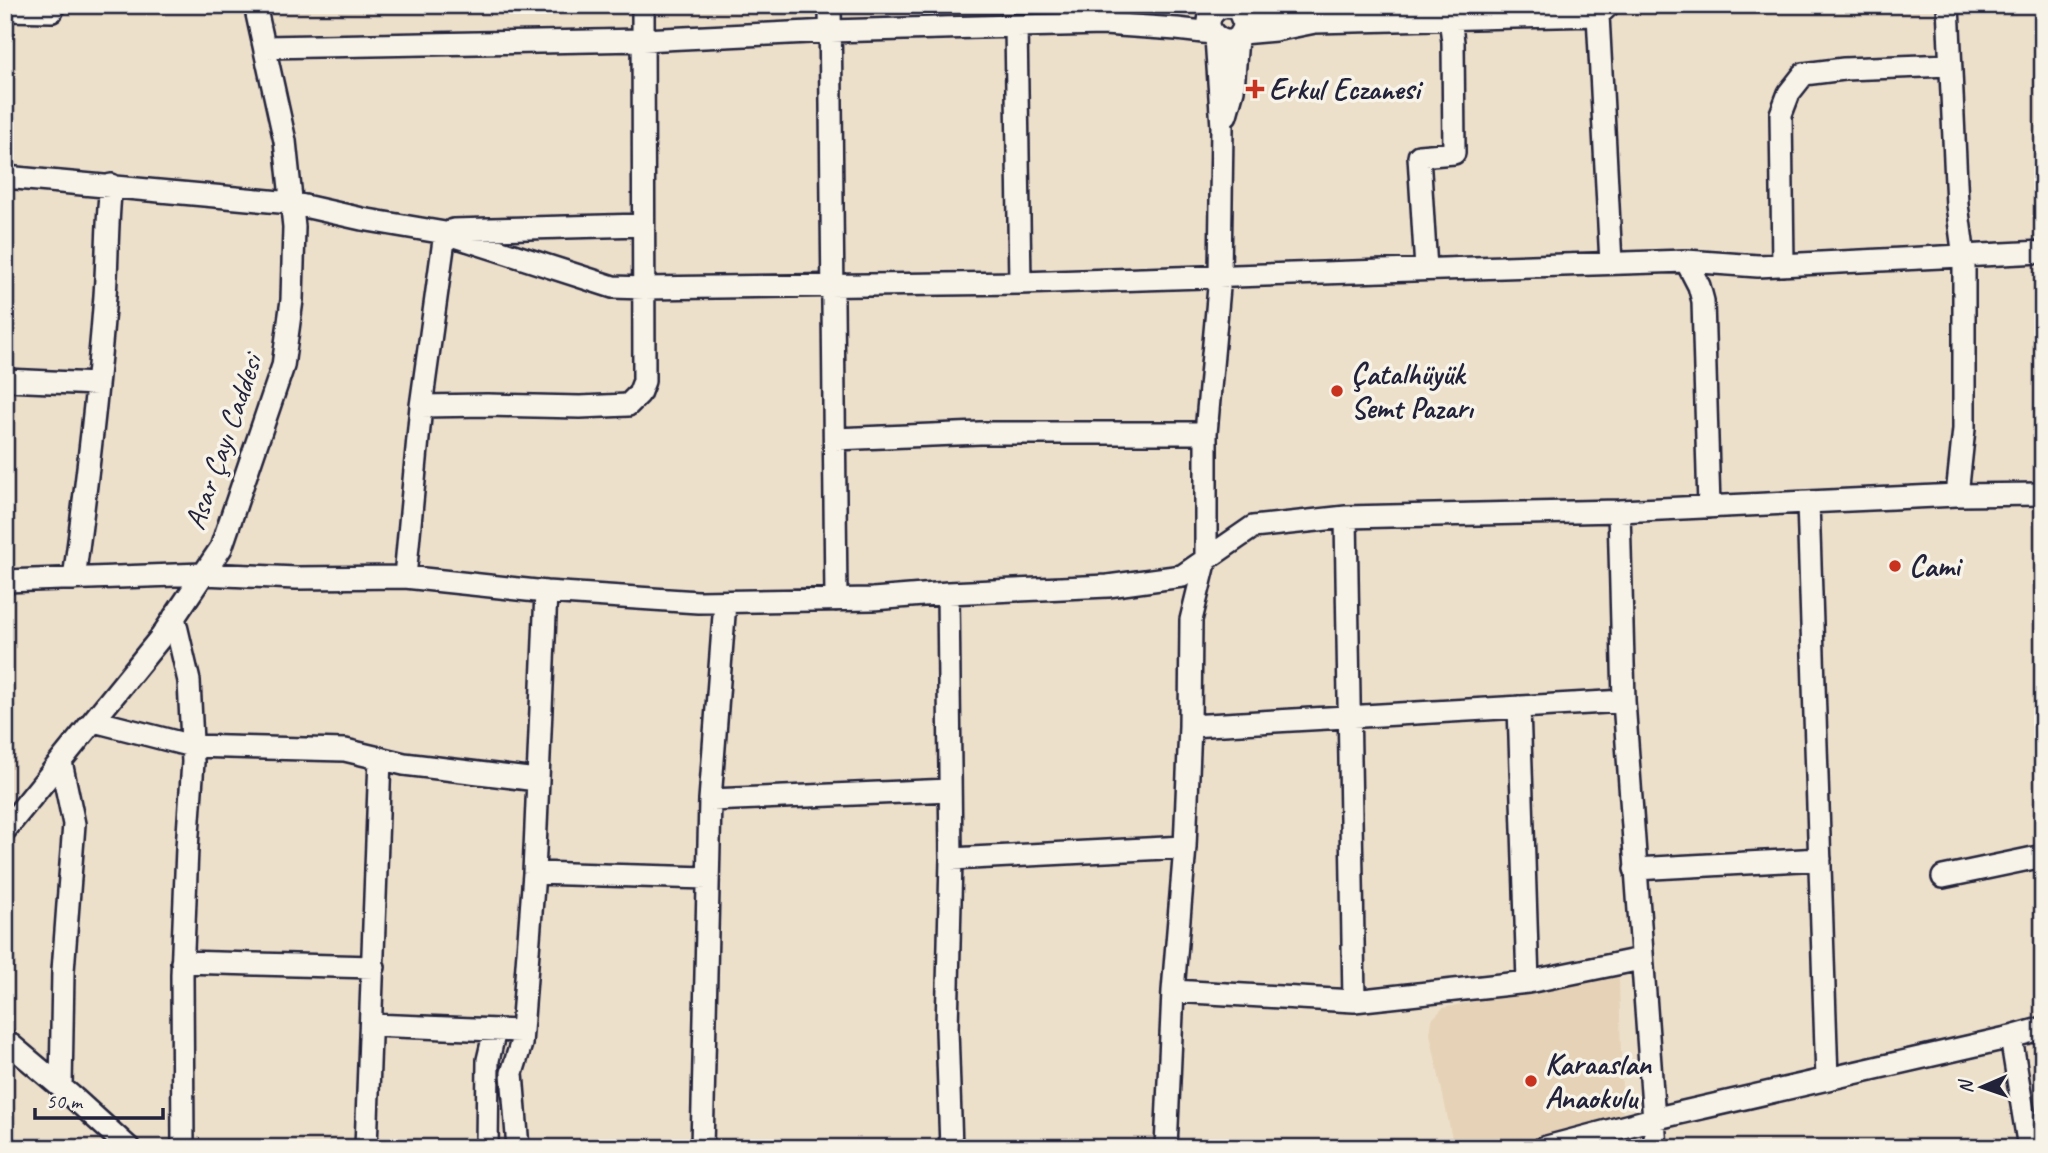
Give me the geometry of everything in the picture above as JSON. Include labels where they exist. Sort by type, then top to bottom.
[{"type":"street","name":"Asar Çayı Caddesi","points":[[5,830],[161,637],[220,548],[283,366],[292,300],[294,227],[285,141],[256,5]]},
{"type":"street","points":[[421,406],[628,405],[639,394],[644,381],[643,5]]},
{"type":"street","points":[[830,5],[836,600]]},
{"type":"street","points":[[1948,5],[1957,205],[1964,257],[1964,429],[1957,495]]},
{"type":"street","points":[[5,10],[52,11]]},
{"type":"street","points":[[265,47],[643,40],[830,31],[1104,24],[1177,29],[1227,19],[1275,30],[1315,22],[1603,10],[1611,263]]},
{"type":"street","points":[[1426,269],[1419,156],[1454,153],[1450,17]]},
{"type":"street","points":[[1166,1148],[1173,991],[1185,847],[1191,620],[1206,559],[1206,433],[1220,276],[1227,19]]},
{"type":"street","points":[[1016,26],[1020,283]]},
{"type":"street","points":[[1783,264],[1781,114],[1789,93],[1804,74],[1844,69],[1950,65]]},
{"type":"street","points":[[5,177],[291,203],[438,232],[613,287],[1020,283],[1686,261],[1758,266],[2043,252]]},
{"type":"street","points":[[74,579],[88,477],[105,305],[111,185]]},
{"type":"street","points":[[438,232],[643,225]]},
{"type":"street","points":[[405,577],[438,232]]},
{"type":"street","points":[[1686,261],[1699,286],[1703,301],[1709,507]]},
{"type":"street","points":[[5,380],[97,384]]},
{"type":"street","points":[[835,439],[980,433],[1206,433]]},
{"type":"street","points":[[5,581],[203,574],[296,578],[405,577],[546,592],[698,603],[873,599],[1108,586],[1182,576],[1253,527],[1346,517],[1619,511],[1957,495],[2043,495]]},
{"type":"street","points":[[1808,503],[1827,1079]]},
{"type":"street","points":[[1619,511],[1624,701],[1656,1148]]},
{"type":"street","points":[[1346,517],[1354,1001]]},
{"type":"street","points":[[518,1148],[512,1073],[521,1044],[534,873],[546,592]]},
{"type":"street","points":[[948,593],[951,859],[947,1028],[951,1148]]},
{"type":"street","points":[[702,1148],[710,800],[725,602]]},
{"type":"street","points":[[174,617],[189,681],[193,762],[182,962],[183,1148]]},
{"type":"street","points":[[1190,726],[1624,701]]},
{"type":"street","points":[[1519,707],[1528,982]]},
{"type":"street","points":[[94,721],[192,746],[345,750],[404,764],[537,780]]},
{"type":"street","points":[[366,1148],[380,758]]},
{"type":"street","points":[[61,762],[74,824],[63,971],[61,1087]]},
{"type":"street","points":[[710,800],[950,790]]},
{"type":"street","points":[[951,859],[1185,847]]},
{"type":"street","points":[[1943,877],[2043,856]]},
{"type":"street","points":[[1635,869],[1820,859]]},
{"type":"street","points":[[534,873],[707,878]]},
{"type":"street","points":[[1173,991],[1354,1001],[1528,982],[1641,959]]},
{"type":"street","points":[[182,962],[373,967]]},
{"type":"street","points":[[372,1025],[521,1031]]},
{"type":"street","points":[[1543,1148],[1653,1119],[2043,1028]]},
{"type":"street","points":[[487,1148],[488,1060],[495,1030]]},
{"type":"street","points":[[2011,1037],[2029,1148]]},
{"type":"street","points":[[5,1040],[129,1148]]},
{"type":"shaded area","name":"Karaaslan Anaokulu","points":[[1609,972],[1619,978],[1623,1127],[1526,1148],[1454,1148],[1430,1034],[1432,1019],[1443,1008]]},
{"type":"place","name":"Erkul Eczanesi","points":[[1255,89]]},
{"type":"place","name":"Çatalhüyük Semt Pazarı","points":[[1337,391]]},
{"type":"place","name":"Cami","points":[[1895,566]]},
{"type":"place","name":"Karaaslan Anaokulu","points":[[1531,1081]]}]
